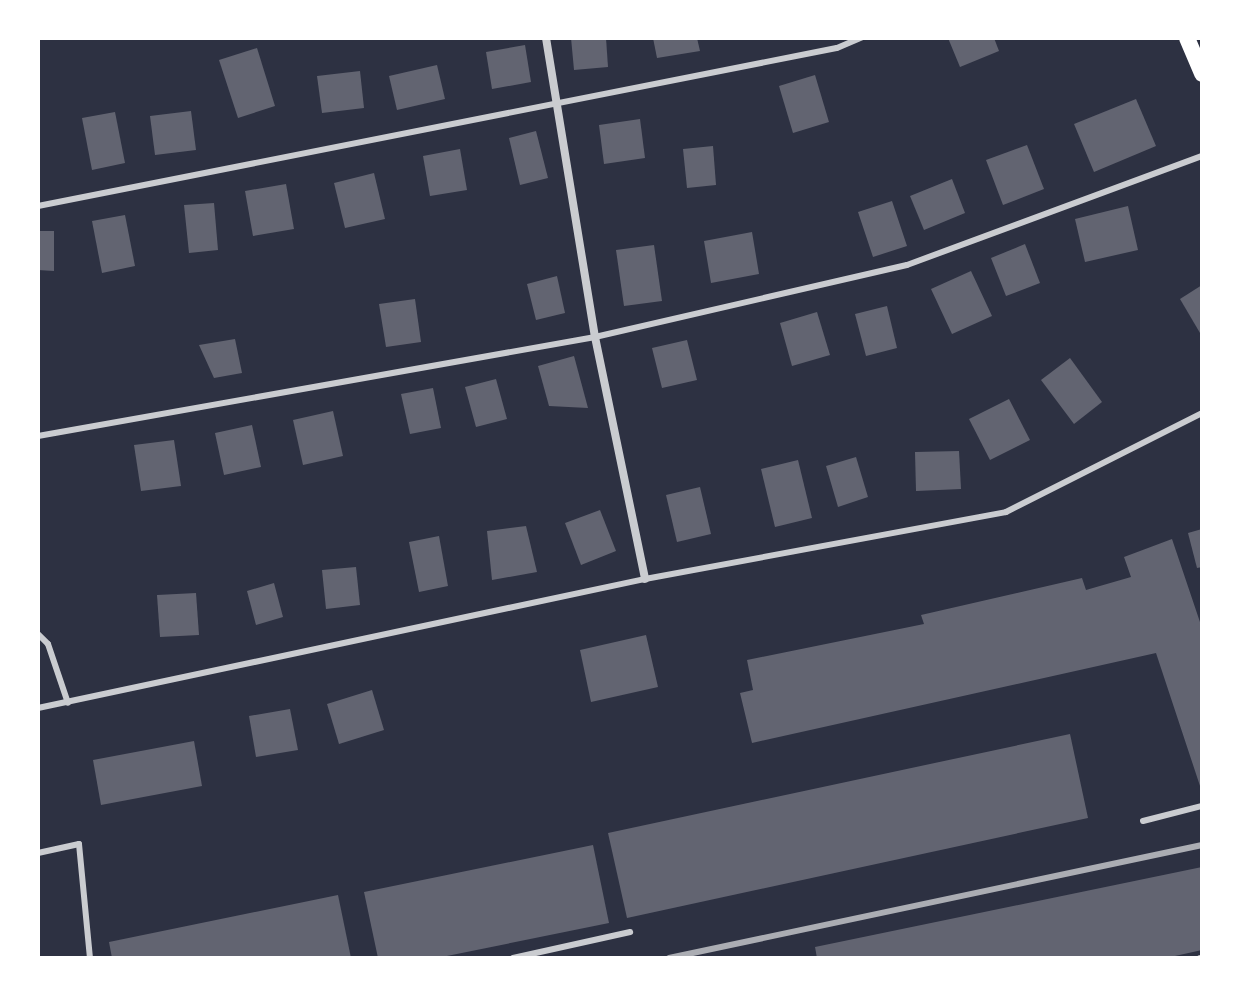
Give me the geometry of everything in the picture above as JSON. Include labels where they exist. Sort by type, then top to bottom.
[{"type":"main road","points":[[1187,38],[1202,74]]},
{"type":"street","points":[[546,38],[595,337],[645,579]]},
{"type":"lane","points":[[38,206],[837,48],[861,38]]},
{"type":"lane","points":[[38,436],[595,337],[907,265],[1202,156]]},
{"type":"lane","points":[[38,708],[645,579],[1006,512],[1202,413]]},
{"type":"lane","points":[[38,634],[48,644],[68,703]]},
{"type":"lane","points":[[1143,821],[1202,806]]},
{"type":"lane","points":[[38,853],[79,844],[90,958]]},
{"type":"lane","points":[[513,958],[630,932]]},
{"type":"building","points":[[571,38],[606,38],[608,67],[574,70]]},
{"type":"building","points":[[653,38],[697,38],[700,51],[657,58]]},
{"type":"building","points":[[948,38],[994,38],[999,51],[960,67]]},
{"type":"building","points":[[525,45],[531,82],[492,89],[486,52]]},
{"type":"building","points":[[257,48],[275,106],[238,118],[219,60]]},
{"type":"building","points":[[437,65],[445,99],[397,110],[389,76]]},
{"type":"building","points":[[360,71],[364,108],[322,113],[317,76]]},
{"type":"building","points":[[815,75],[829,122],[793,133],[779,86]]},
{"type":"building","points":[[1136,99],[1156,146],[1094,172],[1074,124]]},
{"type":"building","points":[[191,111],[196,150],[155,155],[150,116]]},
{"type":"building","points":[[115,112],[125,163],[92,170],[82,118]]},
{"type":"building","points":[[640,119],[645,158],[604,164],[599,125]]},
{"type":"building","points":[[536,131],[548,178],[520,185],[509,138]]},
{"type":"building","points":[[1027,145],[1044,189],[1003,205],[986,160]]},
{"type":"building","points":[[713,146],[716,185],[687,188],[683,149]]},
{"type":"building","points":[[460,149],[467,190],[430,196],[423,156]]},
{"type":"building","points":[[374,173],[385,219],[345,228],[334,183]]},
{"type":"building","points":[[952,179],[965,213],[924,230],[910,196]]},
{"type":"building","points":[[286,184],[294,229],[253,236],[245,191]]},
{"type":"building","points":[[892,201],[907,246],[873,257],[858,212]]},
{"type":"building","points":[[214,203],[218,250],[189,253],[184,205]]},
{"type":"building","points":[[1128,206],[1138,250],[1085,262],[1075,219]]},
{"type":"building","points":[[125,215],[135,266],[102,273],[92,221]]},
{"type":"building","points":[[38,231],[54,231],[54,271],[38,270]]},
{"type":"building","points":[[752,232],[759,274],[711,283],[704,241]]},
{"type":"building","points":[[1025,244],[1040,283],[1006,296],[991,258]]},
{"type":"building","points":[[654,245],[662,301],[624,306],[616,250]]},
{"type":"building","points":[[971,271],[992,316],[952,334],[931,289]]},
{"type":"building","points":[[557,276],[565,313],[536,320],[527,284]]},
{"type":"building","points":[[1202,285],[1202,331],[1200,333],[1180,299]]},
{"type":"building","points":[[415,299],[421,342],[386,347],[379,304]]},
{"type":"building","points":[[887,306],[897,348],[866,356],[855,314]]},
{"type":"building","points":[[817,312],[830,355],[792,366],[780,323]]},
{"type":"building","points":[[235,339],[242,373],[214,378],[199,345]]},
{"type":"building","points":[[687,340],[697,380],[662,388],[652,348]]},
{"type":"building","points":[[574,356],[588,408],[549,406],[538,366]]},
{"type":"building","points":[[1070,358],[1102,402],[1074,424],[1041,380]]},
{"type":"building","points":[[496,379],[507,419],[476,427],[465,387]]},
{"type":"building","points":[[433,388],[441,428],[410,434],[401,394]]},
{"type":"building","points":[[1009,399],[1030,440],[990,460],[969,419]]},
{"type":"building","points":[[333,411],[343,456],[303,465],[293,420]]},
{"type":"building","points":[[252,425],[261,467],[224,475],[215,433]]},
{"type":"building","points":[[174,440],[181,486],[141,491],[134,445]]},
{"type":"building","points":[[959,451],[961,489],[916,491],[915,452]]},
{"type":"building","points":[[856,457],[868,497],[838,507],[826,466]]},
{"type":"building","points":[[798,460],[812,518],[775,527],[761,469]]},
{"type":"building","points":[[700,487],[711,534],[677,542],[666,495]]},
{"type":"building","points":[[600,510],[616,551],[581,565],[565,523]]},
{"type":"building","points":[[526,526],[537,572],[492,580],[487,531]]},
{"type":"building","points":[[1202,529],[1202,567],[1197,568],[1188,533]]},
{"type":"building","points":[[439,536],[448,586],[419,592],[409,542]]},
{"type":"building","points":[[1172,539],[1202,628],[1202,792],[1156,653],[752,743],[740,693],[753,690],[747,660],[924,624],[921,615],[1082,578],[1086,590],[1131,577],[1124,557]]},
{"type":"building","points":[[356,567],[360,605],[326,609],[322,570]]},
{"type":"building","points":[[274,583],[283,617],[256,625],[247,591]]},
{"type":"building","points":[[196,593],[199,635],[160,637],[157,595]]},
{"type":"building","points":[[646,635],[658,687],[591,702],[580,650]]},
{"type":"building","points":[[372,690],[384,730],[339,744],[327,704]]},
{"type":"building","points":[[290,709],[298,750],[256,757],[249,716]]},
{"type":"building","points":[[1070,734],[1088,818],[627,918],[608,833]]},
{"type":"building","points":[[194,741],[202,786],[101,805],[93,760]]},
{"type":"building","points":[[593,845],[609,923],[437,958],[378,958],[364,892]]},
{"type":"building","points":[[1202,867],[1202,950],[1166,958],[817,958],[815,947]]},
{"type":"building","points":[[338,895],[351,958],[112,958],[109,942]]},
{"type":"railway","points":[[669,958],[1202,845]]}]
